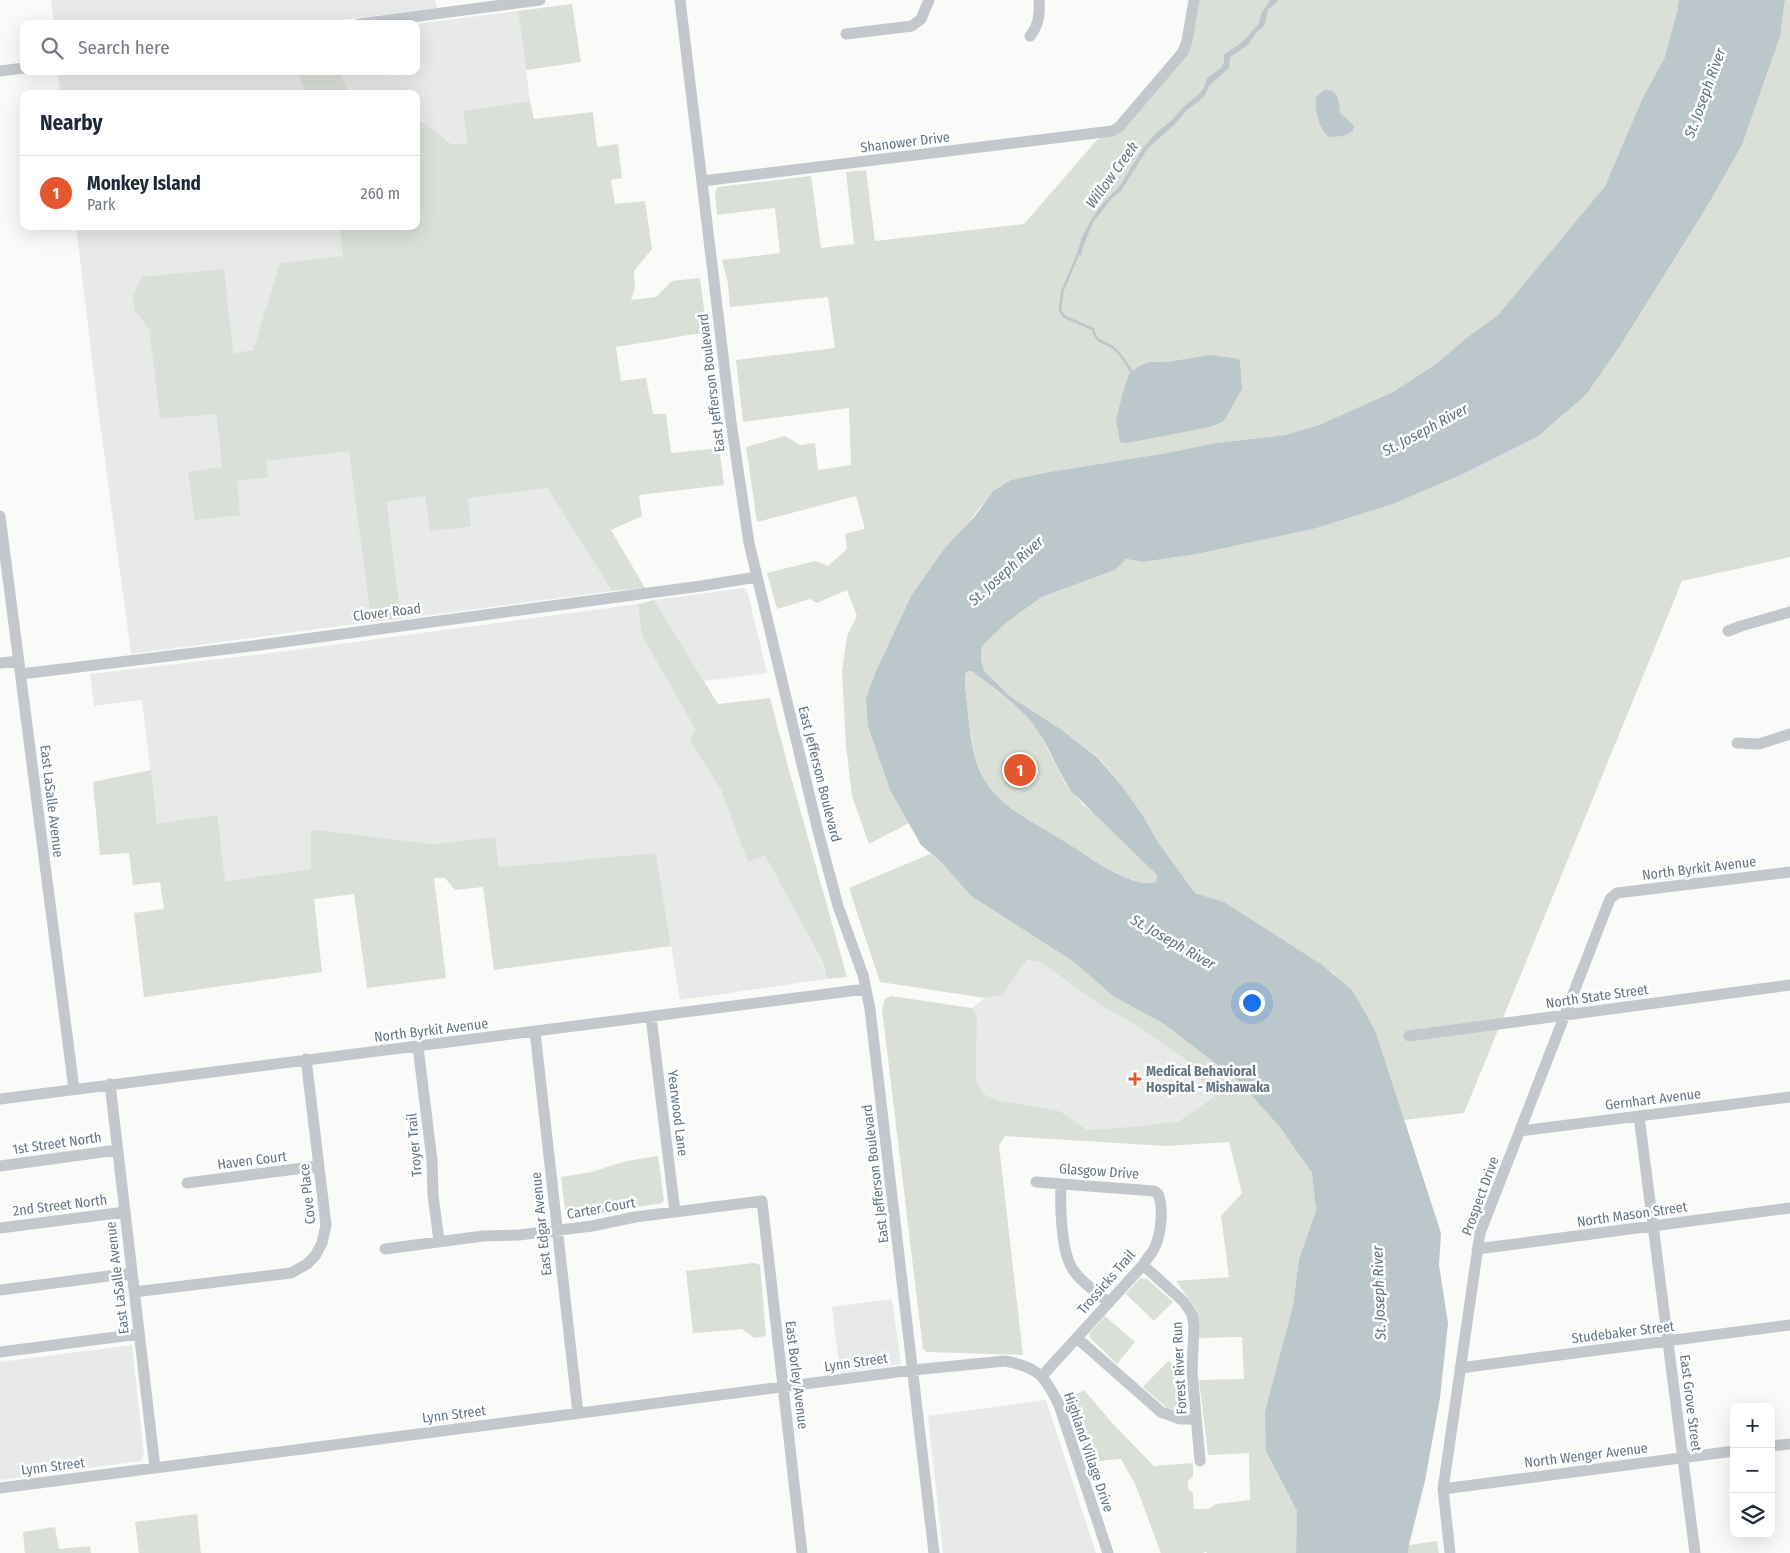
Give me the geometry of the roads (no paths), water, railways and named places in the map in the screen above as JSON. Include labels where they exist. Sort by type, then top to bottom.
[{"type":"street","points":[[388,20],[540,0]]},
{"type":"street","name":"East Jefferson Boulevard","points":[[680,0],[746,528],[818,831],[838,906],[857,956],[866,989],[934,1553]]},
{"type":"street","points":[[846,34],[912,26],[922,19],[930,0]]},
{"type":"street","points":[[1030,36],[1039,19],[1039,0]]},
{"type":"street","name":"Shanower Drive","points":[[702,181],[1112,132],[1119,127],[1183,52],[1187,41],[1194,0]]},
{"type":"street","points":[[0,71],[20,68]]},
{"type":"street","name":"East LaSalle Avenue","points":[[0,516],[74,1089]]},
{"type":"street","name":"Clover Road","points":[[21,674],[260,645],[757,577]]},
{"type":"street","points":[[1728,631],[1790,612]]},
{"type":"street","points":[[0,663],[19,661]]},
{"type":"street","points":[[1737,743],[1759,744],[1790,734]]},
{"type":"street","name":"North Byrkit Avenue","points":[[1613,896],[1617,893],[1790,872]]},
{"type":"street","name":"Prospect Drive","points":[[1450,1553],[1443,1489],[1477,1249],[1484,1220],[1563,1016],[1613,896]]},
{"type":"street","name":"North State Street","points":[[1409,1036],[1790,985]]},
{"type":"street","name":"North Byrkit Avenue","points":[[0,1099],[866,989]]},
{"type":"street","name":"Yearwood Lane","points":[[651,1017],[676,1212]]},
{"type":"street","name":"East Edgar Avenue","points":[[535,1032],[578,1412]]},
{"type":"street","name":"Troyer Trail","points":[[418,1046],[432,1160],[433,1195],[438,1241]]},
{"type":"street","name":"Cove Place","points":[[134,1292],[291,1273],[307,1264],[320,1250],[325,1234],[326,1215],[306,1059]]},
{"type":"street","name":"East LaSalle Avenue","points":[[110,1084],[155,1468]]},
{"type":"street","name":"Gernhart Avenue","points":[[1520,1131],[1790,1096]]},
{"type":"street","name":"East Grove Street","points":[[1639,1116],[1695,1553]]},
{"type":"street","name":"1st Street North","points":[[0,1166],[117,1150]]},
{"type":"street","name":"Haven Court","points":[[188,1183],[319,1166]]},
{"type":"street","name":"Glasgow Drive","points":[[1036,1182],[1145,1189],[1158,1194]]},
{"type":"street","points":[[1061,1184],[1060,1201],[1065,1249],[1068,1259],[1078,1276],[1109,1303]]},
{"type":"street","name":"Trossicks Trail","points":[[1042,1376],[1109,1303],[1155,1248],[1159,1237],[1162,1206],[1158,1194]]},
{"type":"street","name":"Carter Court","points":[[385,1249],[483,1236],[519,1235],[592,1226],[628,1218],[762,1201]]},
{"type":"street","name":"East Borley Avenue","points":[[762,1201],[802,1553]]},
{"type":"street","name":"North Mason Street","points":[[1477,1249],[1790,1208]]},
{"type":"street","name":"2nd Street North","points":[[0,1228],[125,1212]]},
{"type":"street","name":"Forest River Run","points":[[1142,1265],[1184,1302],[1192,1314],[1194,1327],[1192,1371],[1200,1461]]},
{"type":"street","points":[[0,1290],[132,1273]]},
{"type":"street","name":"Studebaker Street","points":[[1460,1368],[1790,1326]]},
{"type":"street","points":[[0,1352],[139,1334]]},
{"type":"street","points":[[1077,1338],[1161,1412],[1180,1419],[1196,1419]]},
{"type":"street","points":[[913,1370],[1005,1361],[1032,1368],[1042,1376]]},
{"type":"street","name":"Lynn Street","points":[[0,1488],[913,1370]]},
{"type":"street","name":"Highland Village Drive","points":[[1042,1376],[1059,1405],[1108,1553]]},
{"type":"street","points":[[1775,1446],[1790,1444]]},
{"type":"street","name":"North Wenger Avenue","points":[[1443,1489],[1730,1452]]},
{"type":"water","points":[[1270,0],[1279,0],[1268,10],[1264,26],[1256,33],[1248,45],[1230,57],[1229,68],[1209,86],[1204,97],[1187,110],[1175,124],[1148,148],[1121,191],[1113,197],[1094,221],[1081,255],[1077,254],[1082,237],[1091,220],[1103,203],[1119,187],[1144,147],[1183,107],[1198,95],[1204,88],[1207,78],[1221,68],[1224,62],[1224,54],[1240,44],[1258,25],[1262,12]]},
{"type":"water","name":"St. Joseph River","points":[[1679,0],[1785,0],[1780,37],[1742,145],[1708,205],[1620,346],[1586,395],[1537,437],[1463,474],[1393,504],[1317,528],[1197,554],[1143,562],[1126,559],[1115,570],[1042,597],[1007,622],[982,646],[981,659],[984,671],[1011,697],[1062,730],[1098,758],[1122,786],[1142,814],[1158,842],[1195,893],[1224,902],[1322,965],[1352,990],[1375,1030],[1441,1233],[1439,1265],[1448,1323],[1440,1398],[1425,1481],[1408,1553],[1296,1553],[1297,1511],[1266,1452],[1265,1412],[1293,1306],[1299,1259],[1316,1211],[1312,1173],[1279,1126],[1236,1079],[1164,1024],[1113,996],[1074,962],[971,896],[942,863],[921,845],[890,790],[868,727],[866,698],[877,669],[911,596],[945,548],[975,516],[993,491],[1011,480],[1216,443],[1285,435],[1319,425],[1393,392],[1436,364],[1465,339],[1498,315],[1605,186],[1643,97],[1664,59]],"holes":[[[968,671],[972,671],[1007,699],[1032,723],[1043,738],[1072,792],[1157,875],[1156,882],[1134,881],[1110,870],[1021,816],[992,790],[979,769],[972,746],[965,686],[965,674]]]},
{"type":"water","points":[[1324,90],[1329,90],[1335,94],[1340,113],[1354,126],[1353,131],[1343,136],[1329,137],[1322,129],[1318,119],[1316,97]]},
{"type":"water","points":[[1211,355],[1238,359],[1240,362],[1242,389],[1222,422],[1209,427],[1127,443],[1120,442],[1116,420],[1129,374],[1149,362],[1167,362]]},
{"type":"waterway","name":"Willow Creek","points":[[1079,252],[1062,292],[1060,311],[1065,317],[1093,329],[1100,341],[1115,349],[1121,355],[1132,372]]},
{"type":"place","name":"Monkey Island","points":[[1020,770]]},
{"type":"place","name":"Medical Behavioral Hospital - Mishawaka","points":[[1135,1079]]}]
